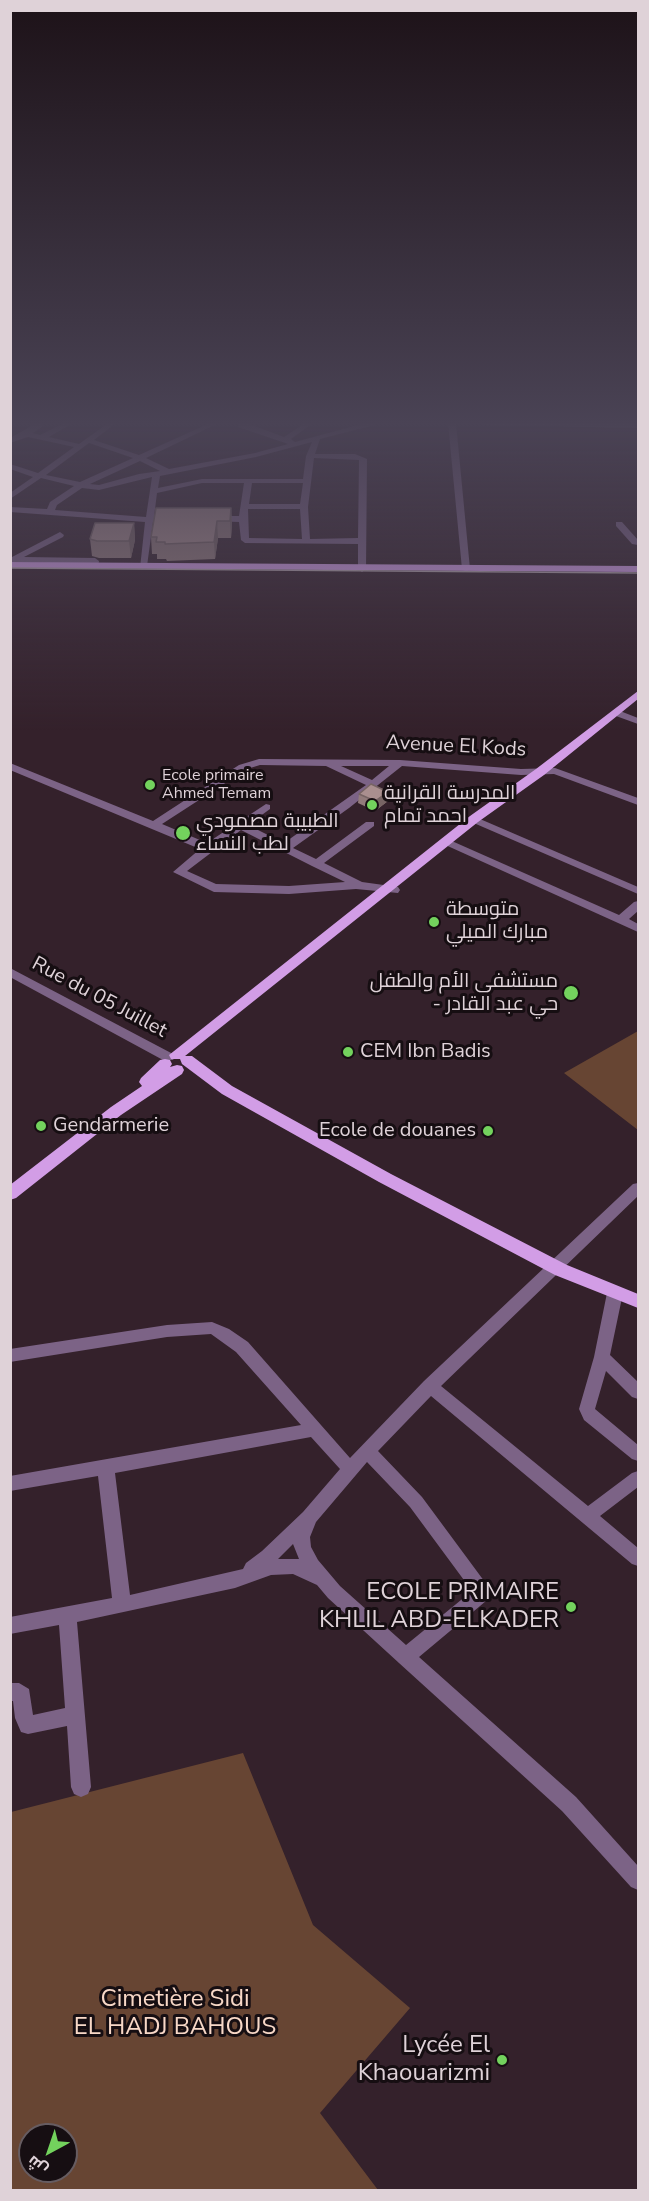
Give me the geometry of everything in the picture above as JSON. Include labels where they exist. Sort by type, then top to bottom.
[{"type":"main road","points":[[11,565],[639,569]]},
{"type":"main road","points":[[11,565],[639,578]]},
{"type":"main road","points":[[544,771],[639,694]]},
{"type":"main road","points":[[544,771],[639,700]]},
{"type":"main road","name":"Avenue El Kods","points":[[448,843],[480,822],[544,771]]},
{"type":"main road","name":"Avenue El Kods","points":[[10,1194],[448,843],[544,771]]},
{"type":"main road","points":[[177,1062],[386,1178],[555,1266],[615,1293],[639,1301]]},
{"type":"street","points":[[143,566],[147,526]]},
{"type":"street","points":[[244,526],[245,540],[362,541]]},
{"type":"street","points":[[305,526],[306,542]]},
{"type":"street","points":[[362,526],[362,569]]},
{"type":"street","points":[[462,526],[466,569]]},
{"type":"street","points":[[620,526],[634,542],[639,543]]},
{"type":"street","points":[[11,565],[60,535]]},
{"type":"street","points":[[620,714],[637,718]]},
{"type":"street","name":"Avenue El Kods","points":[[154,825],[249,764],[260,762],[400,763],[544,771]]},
{"type":"street","points":[[326,763],[373,784]]},
{"type":"street","points":[[285,848],[400,763]]},
{"type":"street","points":[[10,766],[208,848]]},
{"type":"street","points":[[544,771],[564,773],[639,802]]},
{"type":"street","points":[[266,807],[180,869],[180,874],[218,890],[289,890],[362,886],[390,890]]},
{"type":"street","points":[[480,822],[639,891]]},
{"type":"street","points":[[316,864],[370,824]]},
{"type":"street","points":[[239,825],[362,886]]},
{"type":"street","points":[[448,843],[639,928]]},
{"type":"street","points":[[621,920],[639,905]]},
{"type":"street","name":"Rue du 05 Juillet","points":[[10,972],[177,1062]]},
{"type":"street","points":[[235,1580],[268,1557],[309,1517],[350,1468],[430,1386],[555,1266],[635,1197]]},
{"type":"street","points":[[615,1293],[602,1357],[587,1409],[590,1415],[639,1454]]},
{"type":"street","points":[[10,1356],[167,1331],[212,1328],[242,1347],[350,1468]]},
{"type":"street","points":[[602,1357],[639,1392]]},
{"type":"street","points":[[430,1386],[639,1558]]},
{"type":"street","points":[[10,1484],[314,1429]]},
{"type":"street","points":[[367,1451],[416,1502],[481,1589],[480,1594],[405,1657]]},
{"type":"street","points":[[106,1467],[112,1537],[122,1605]]},
{"type":"street","points":[[588,1516],[639,1478]]},
{"type":"street","points":[[309,1517],[301,1537],[302,1549],[312,1566],[334,1592],[569,1804],[639,1880]]},
{"type":"street","points":[[10,1626],[122,1605],[235,1580],[281,1566],[304,1569],[325,1581]]},
{"type":"street","points":[[67,1615],[81,1787]]},
{"type":"street","points":[[10,1692],[19,1692],[22,1695],[24,1718],[28,1725],[76,1715]]},
{"type":"green space","points":[[638,1031],[638,1130],[564,1073]]},
{"type":"green space","name":"Cimetière Sidi EL HADJ BAHOUS","points":[[243,1753],[313,1925],[410,2008],[320,2113],[378,2190],[11,2190],[11,1812]]},
{"type":"building","points":[[94,526],[133,526],[129,541],[90,539]]},
{"type":"building","points":[[153,526],[216,526],[214,542],[165,544],[165,542],[156,542],[157,537],[151,537]]},
{"type":"building","points":[[371,784],[388,792],[375,801],[359,794]]},
{"type":"tram line","points":[[10,568],[638,573]]},
{"type":"place","name":"Ecole primaire Ahmed Temam","points":[[150,785]]},
{"type":"place","name":"المدرسة القرانية احمد تمام","points":[[372,805]]},
{"type":"place","name":"الطبيبة مصمودي لطب النساء","points":[[183,833]]},
{"type":"place","name":"متوسطة مبارك الميلي","points":[[434,922]]},
{"type":"place","name":"مستشفي الأم والطفل - حي عبد القادر","points":[[571,993]]},
{"type":"place","name":"CEM Ibn Badis","points":[[348,1052]]},
{"type":"place","name":"Gendarmerie","points":[[41,1126]]},
{"type":"place","name":"Ecole de douanes","points":[[488,1131]]},
{"type":"place","name":"ECOLE PRIMAIRE KHLIL ABD-ELKADER","points":[[571,1607]]},
{"type":"place","name":"Lycée El Khaouarizmi","points":[[502,2060]]}]
